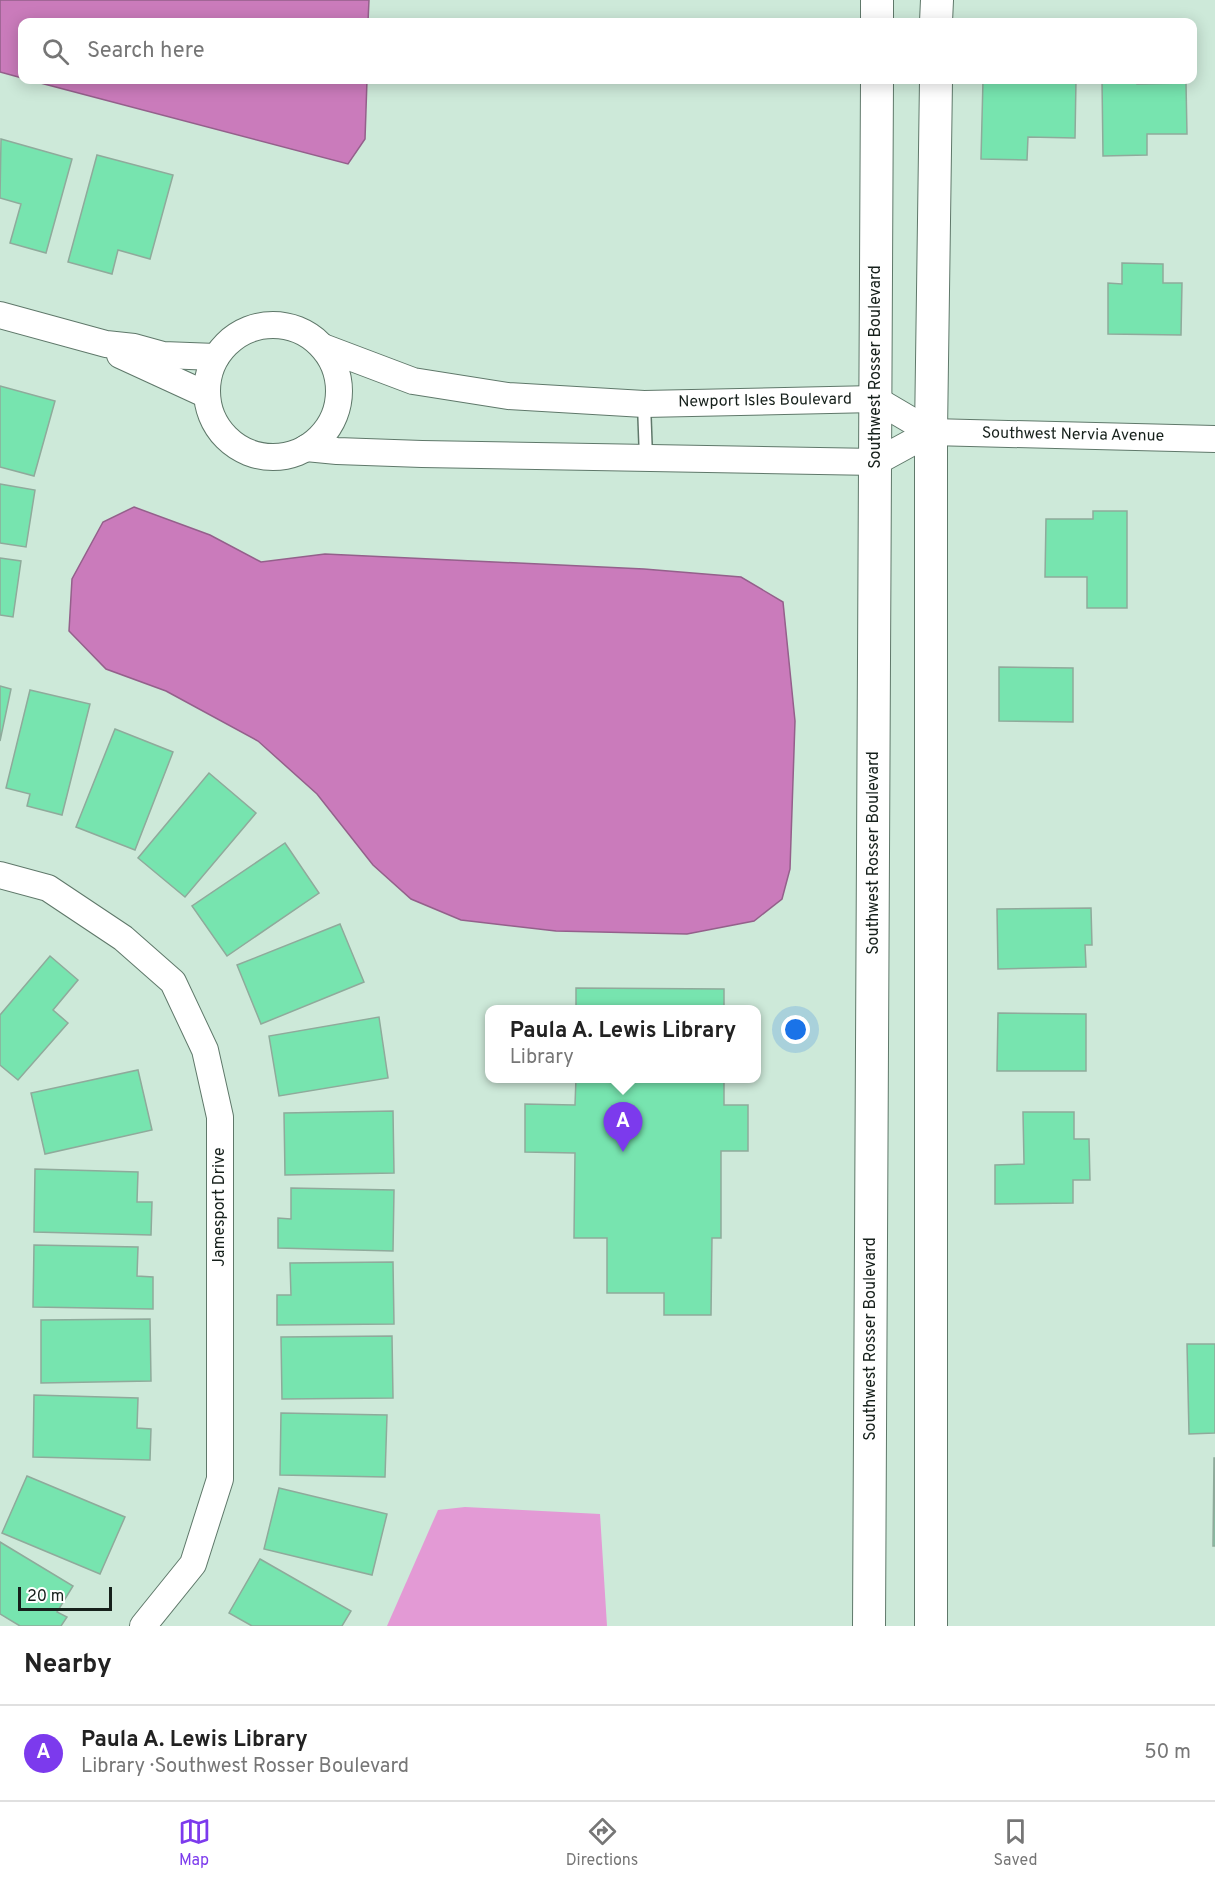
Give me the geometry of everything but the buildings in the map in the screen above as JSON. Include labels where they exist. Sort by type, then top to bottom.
[{"type":"street","points":[[877,0],[877,18]]},
{"type":"street","points":[[936,18],[937,0]]},
{"type":"street","name":"Southwest Rosser Boulevard","points":[[870,1626],[877,84]]},
{"type":"street","points":[[931,1626],[931,432],[936,84]]},
{"type":"street","points":[[0,315],[106,344],[134,347],[163,355],[216,357]]},
{"type":"street","points":[[273,324],[305,333],[323,347],[335,367],[339,390],[336,412],[324,433],[306,448],[284,455],[261,455],[239,447],[225,436],[212,417],[207,395],[209,372],[216,357],[231,340],[250,329],[273,324]]},
{"type":"street","points":[[106,344],[124,358],[207,395]]},
{"type":"street","name":"Newport Isles Boulevard","points":[[323,347],[413,381],[508,396],[644,404],[875,399],[931,432]]},
{"type":"street","points":[[306,448],[390,453],[876,462],[931,432]]},
{"type":"street","name":"Southwest Nervia Avenue","points":[[931,432],[1215,439]]},
{"type":"street","name":"Jamesport Drive","points":[[0,875],[48,888],[123,938],[173,982],[205,1050],[220,1117],[220,1479],[193,1564],[143,1626]]},
{"type":"lane","points":[[644,404],[646,458]]},
{"type":"shaded area","points":[[0,0],[369,0],[368,18],[18,18],[18,77],[0,72]]},
{"type":"shaded area","points":[[44,84],[367,84],[365,139],[348,164]]},
{"type":"shaded area","points":[[134,507],[210,535],[261,562],[325,554],[644,569],[741,577],[783,602],[795,721],[790,869],[782,899],[754,921],[687,934],[556,931],[461,920],[411,899],[373,865],[317,794],[258,741],[166,691],[106,669],[69,631],[72,579],[103,522]]},
{"type":"shaded area","points":[[465,1507],[600,1514],[607,1626],[387,1626],[438,1510]]},
{"type":"place","name":"Paula A. Lewis Library","points":[[623,1152]]}]
